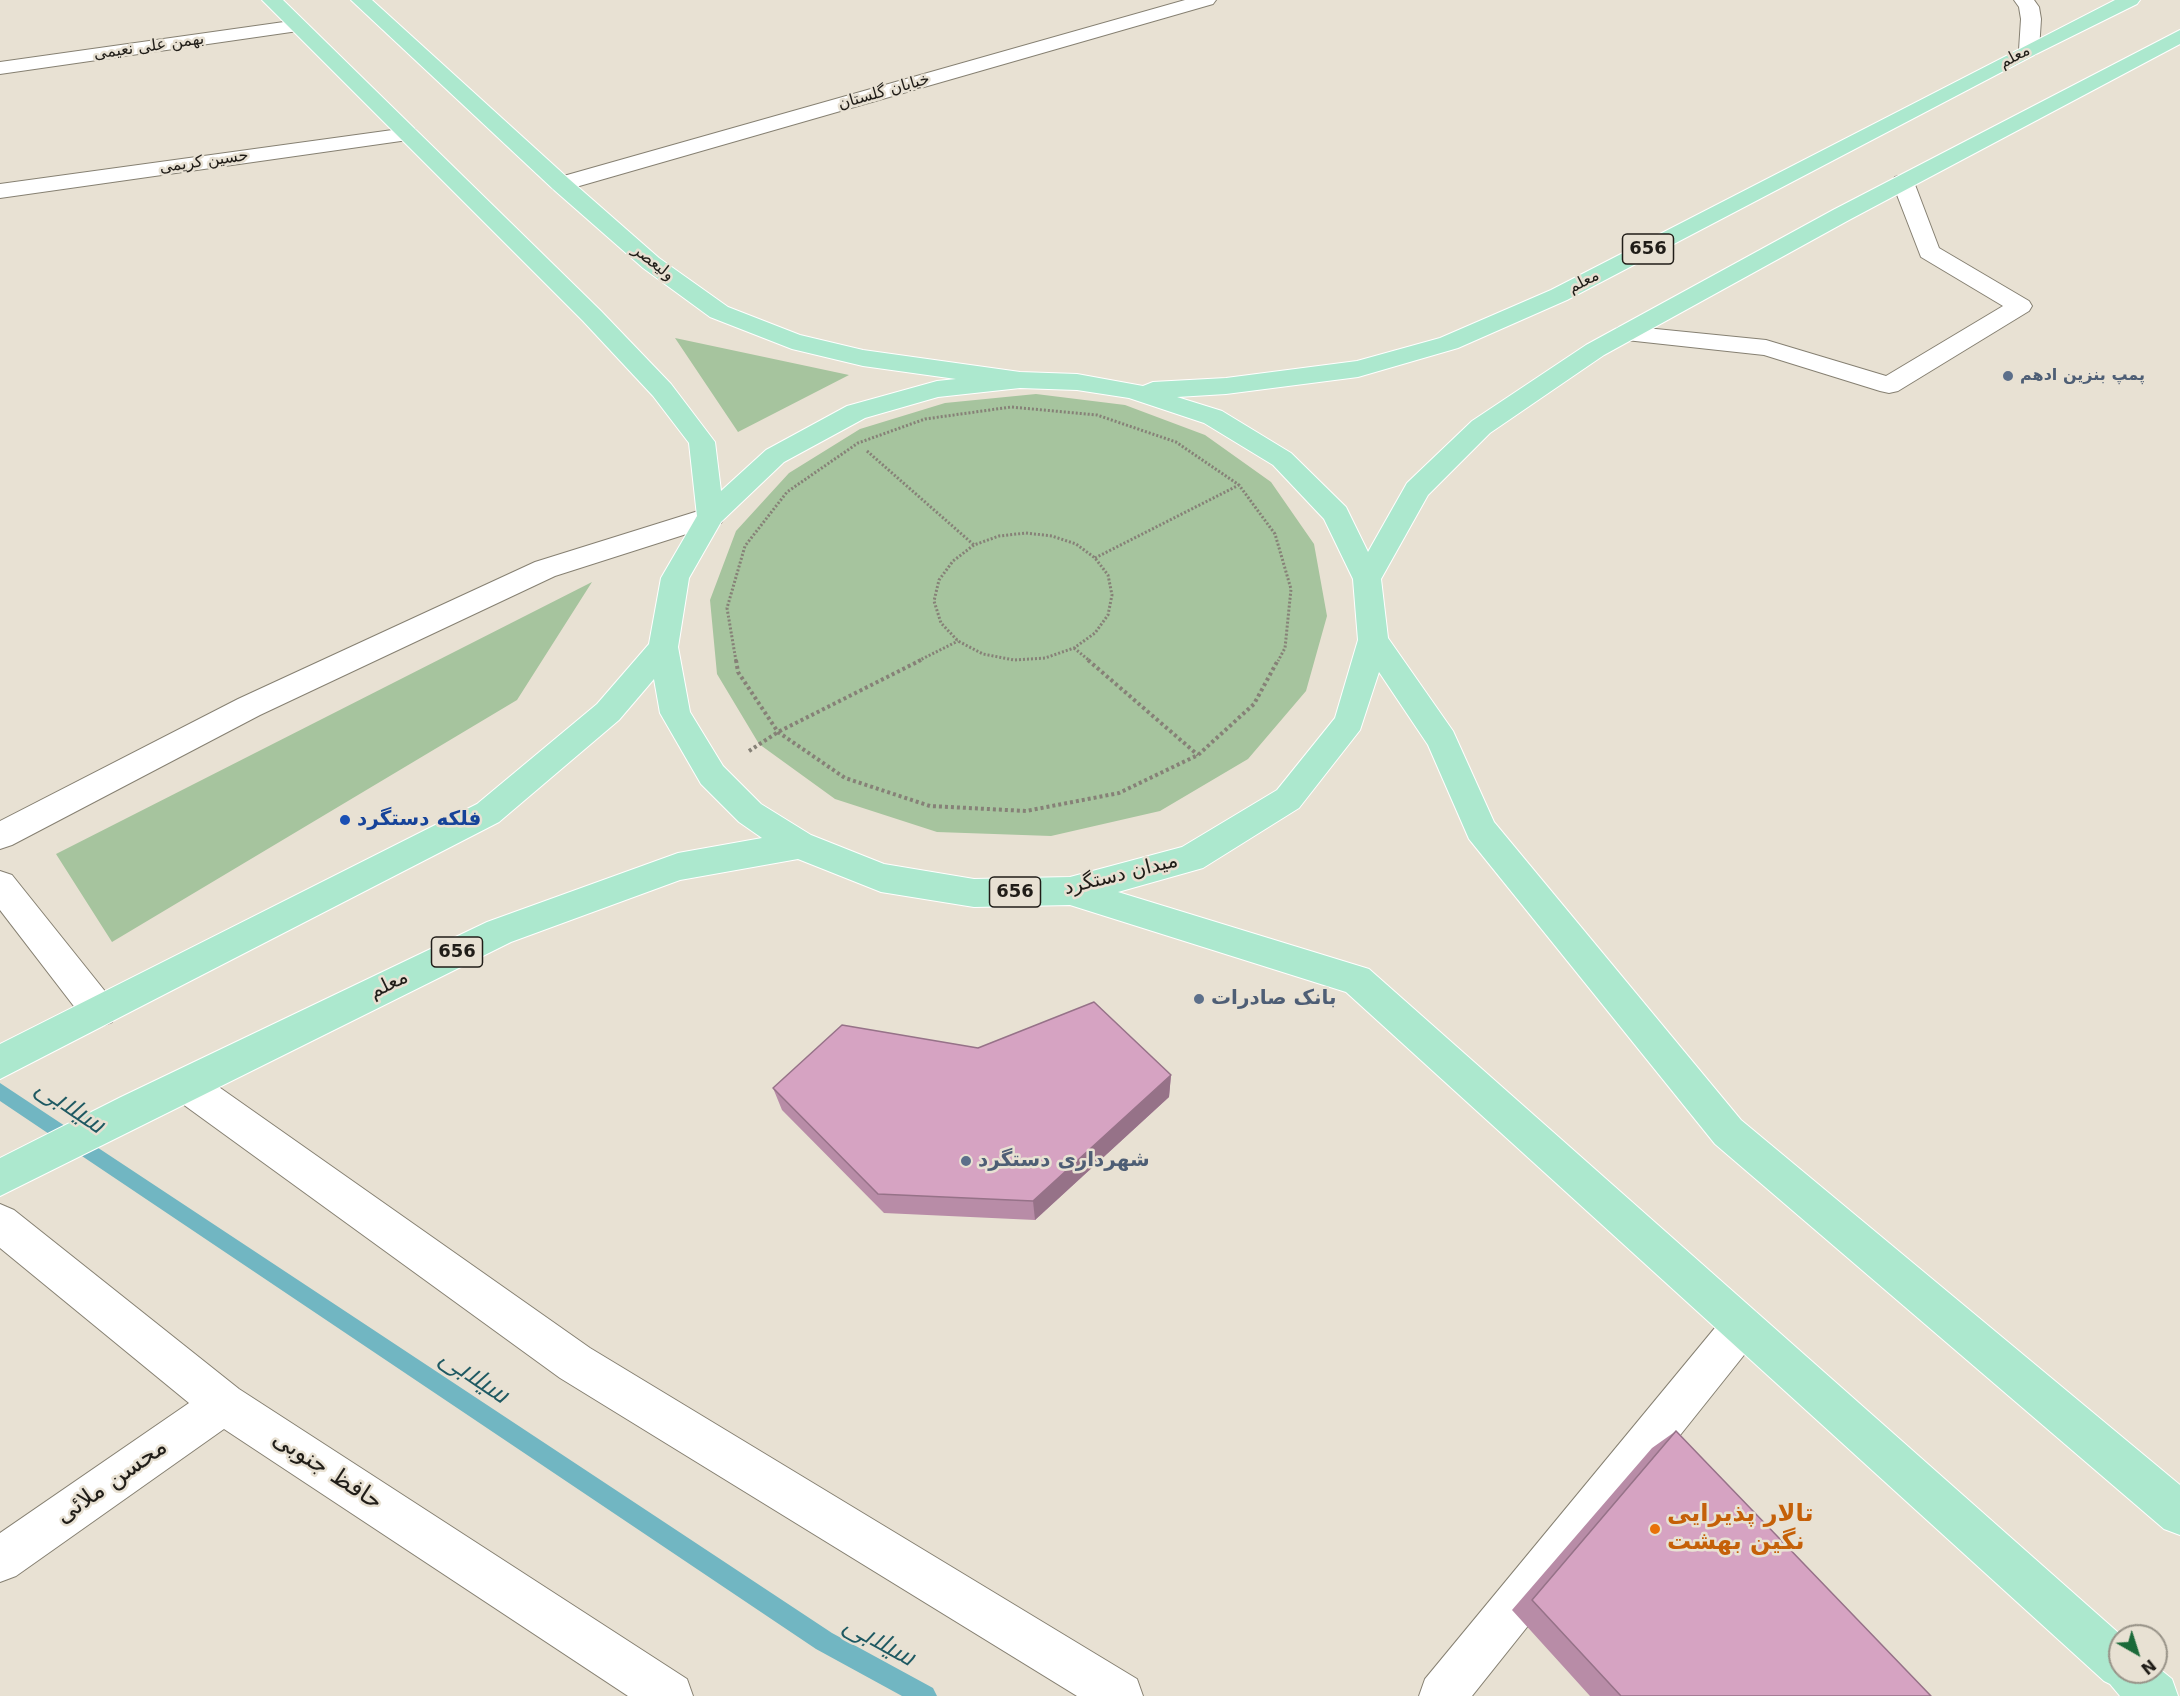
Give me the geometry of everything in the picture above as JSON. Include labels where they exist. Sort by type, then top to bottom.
[{"type":"main road","points":[[272,0],[592,316],[662,390],[702,441],[711,516]]},
{"type":"main road","name":"ولیعصر","points":[[361,0],[561,184],[651,263],[719,312],[792,341],[863,358],[1020,380]]},
{"type":"main road","name":"معلم","points":[[1133,391],[1226,386],[1359,369],[1449,343],[1559,295],[2029,50],[2130,0]]},
{"type":"main road","points":[[1367,579],[1417,489],[1481,427],[1595,350],[1903,182],[2180,36]]},
{"type":"main road","name":"میدان دستگرد","points":[[1020,380],[1077,382],[1133,391],[1213,417],[1282,459],[1336,514],[1367,579],[1373,640],[1349,722],[1288,799],[1191,858],[1070,891],[974,893],[881,878],[799,845],[750,813],[712,776],[675,713],[663,647],[675,578],[711,516],[775,456],[856,412],[937,389],[1020,380]]},
{"type":"main road","points":[[1373,640],[1442,740],[1481,830],[1728,1132],[2180,1513]]},
{"type":"main road","points":[[0,1062],[488,813],[608,712],[663,647]]},
{"type":"main road","name":"معلم","points":[[0,1178],[135,1108],[500,932],[678,867],[799,845]]},
{"type":"main road","points":[[1070,891],[1357,980],[2108,1654]]},
{"type":"main road","points":[[2142,1684],[2155,1696]]},
{"type":"street","name":"خیابان گلستان","points":[[561,184],[1206,0]]},
{"type":"street","points":[[2024,0],[2029,7],[2031,19],[2029,50]]},
{"type":"street","name":"بهمن علی نعیمی","points":[[0,68],[298,26]]},
{"type":"street","name":"حسین کریمی","points":[[0,191],[408,134]]},
{"type":"street","points":[[1626,333],[1766,348],[1889,385],[2020,306],[1929,252],[1903,182]]},
{"type":"street","points":[[0,836],[249,707],[545,569],[711,516]]},
{"type":"street","points":[[0,885],[84,1019]]},
{"type":"street","points":[[186,1085],[575,1363],[1120,1696]]},
{"type":"street","name":"حافظ جنوبی","points":[[0,1223],[224,1404],[670,1696]]},
{"type":"street","points":[[1442,1696],[1742,1326]]},
{"type":"street","name":"محسن ملائی","points":[[0,1560],[224,1404]]},
{"type":"path","points":[[1011,407],[1097,415],[1176,442],[1239,485],[1275,534],[1291,589],[1285,648],[1254,704],[1198,755],[1119,793],[1026,811],[930,806],[844,778],[778,732],[738,672],[727,608],[745,546],[787,492],[858,443],[925,419],[1011,407]]},
{"type":"path","points":[[856,412],[858,443],[975,545]]},
{"type":"path","points":[[1095,558],[1239,485]]},
{"type":"path","points":[[1026,533],[1052,536],[1076,544],[1095,558],[1108,575],[1112,595],[1108,615],[1095,633],[1074,648],[1045,658],[1014,660],[983,654],[958,642],[942,623],[934,601],[939,580],[952,561],[975,545],[999,536],[1026,533]]},
{"type":"path","points":[[712,776],[778,732],[958,642]]},
{"type":"path","points":[[1074,648],[1198,755]]},
{"type":"green space","points":[[675,338],[849,375],[738,432]]},
{"type":"green space","points":[[1036,394],[1125,405],[1205,435],[1271,482],[1314,544],[1327,616],[1306,691],[1248,759],[1160,811],[1051,836],[937,832],[835,799],[759,744],[717,674],[710,600],[736,531],[789,473],[860,429],[945,403]]},
{"type":"green space","points":[[592,582],[517,700],[112,942],[56,854]]},
{"type":"building","name":"شهرداری دستگرد","points":[[1094,1002],[1171,1075],[1033,1201],[878,1194],[773,1088],[842,1025],[978,1048]]},
{"type":"building","name":"تالار پذیرایی نگین بهشت","points":[[1676,1431],[1931,1696],[1621,1696],[1532,1600]]},
{"type":"waterway","name":"سیلابی","points":[[0,1091],[824,1641],[925,1696]]},
{"type":"place","name":"پمپ بنزین ادهم","points":[[2008,376]]},
{"type":"place","name":"فلکه دستگرد","points":[[345,820]]},
{"type":"place","name":"بانک صادرات","points":[[1199,999]]},
{"type":"place","name":"شهرداری دستگرد","points":[[966,1161]]},
{"type":"place","name":"تالار پذیرایی نگین بهشت","points":[[1655,1529]]}]
